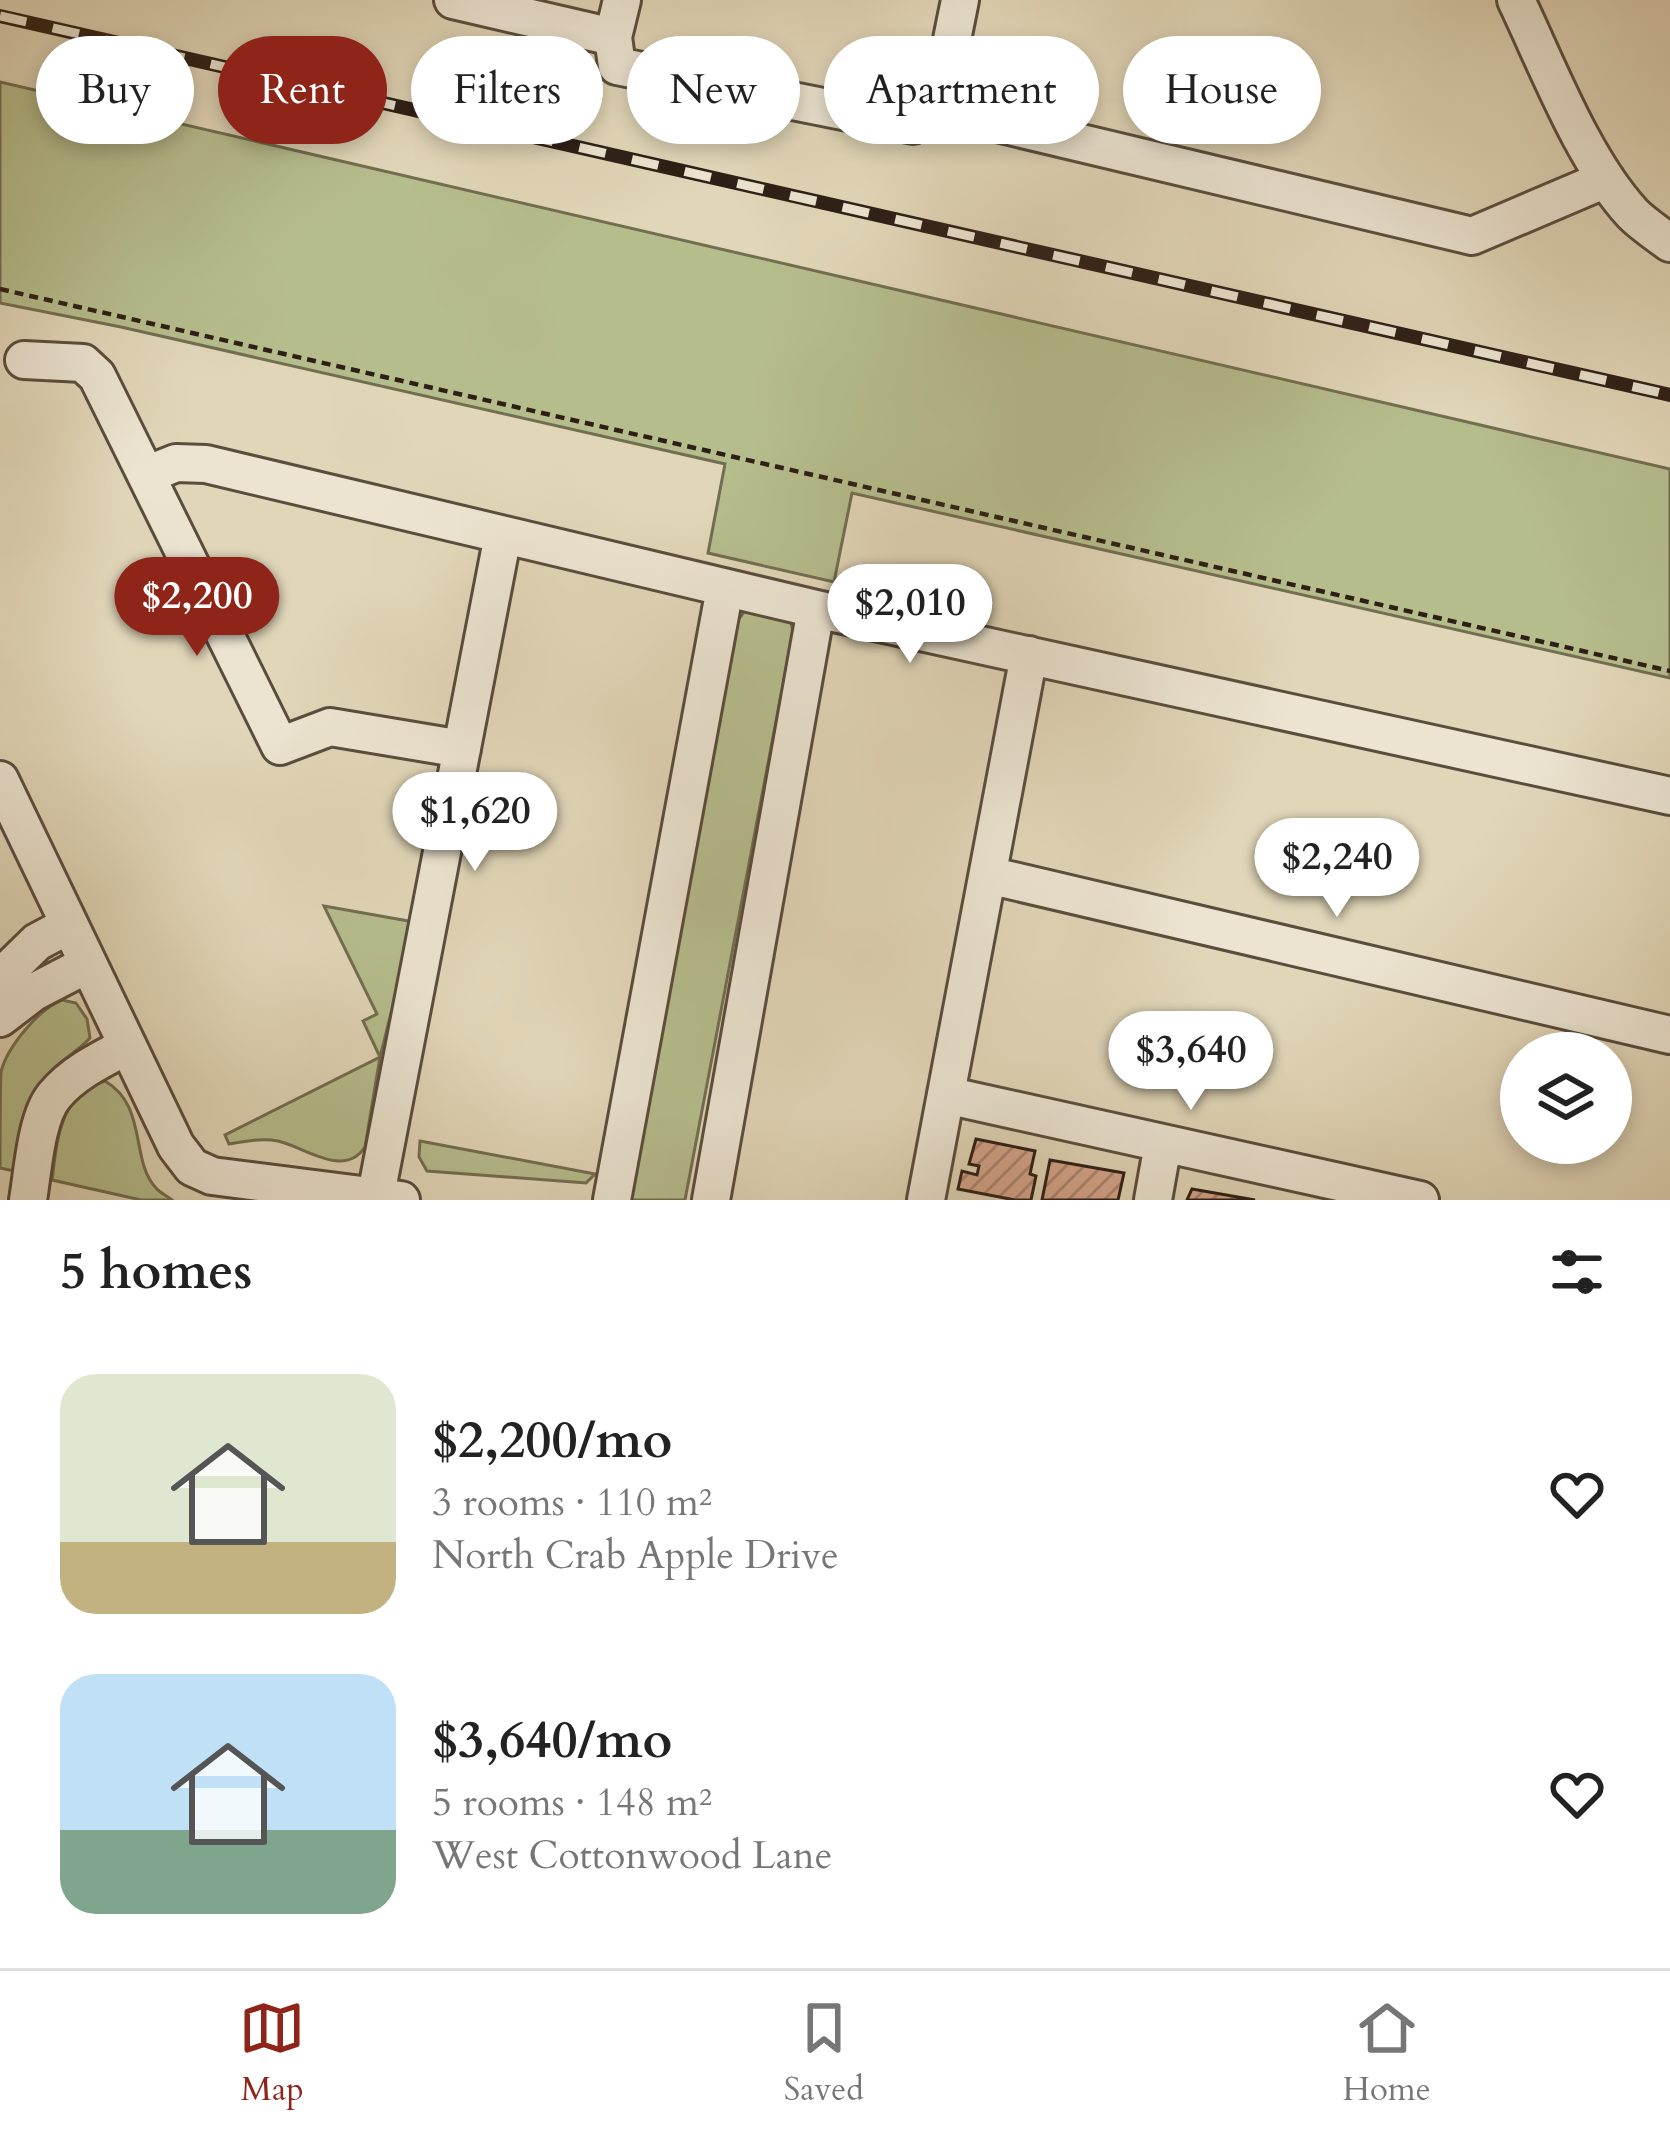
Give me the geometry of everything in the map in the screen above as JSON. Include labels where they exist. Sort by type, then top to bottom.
[{"type":"street","points":[[453,0],[614,37]]},
{"type":"street","points":[[622,0],[614,37],[617,66],[824,107]]},
{"type":"street","points":[[953,36],[960,0]]},
{"type":"street","points":[[1516,0],[1606,178],[1635,216],[1670,243]]},
{"type":"street","points":[[1085,144],[1472,236],[1606,178]]},
{"type":"street","points":[[23,360],[83,363],[98,376],[280,746],[330,728],[462,749]]},
{"type":"street","points":[[146,475],[176,463],[206,464],[816,609],[1670,796]]},
{"type":"street","points":[[0,780],[176,1146],[192,1167],[212,1176],[384,1199],[503,535]]},
{"type":"street","points":[[612,1200],[725,588]]},
{"type":"street","points":[[711,1200],[816,609]]},
{"type":"street","points":[[926,1200],[1029,655]]},
{"type":"street","points":[[988,875],[1670,1035]]},
{"type":"street","points":[[0,979],[37,942],[69,925]]},
{"type":"street","points":[[0,1018],[34,992],[88,964]]},
{"type":"street","points":[[29,1197],[39,1134],[52,1098],[91,1065],[127,1046]]},
{"type":"street","points":[[946,1095],[1420,1200]]},
{"type":"street","points":[[1153,1200],[1163,1144]]},
{"type":"path","points":[[0,289],[1670,670]]},
{"type":"green space","points":[[0,82],[36,90],[36,144],[194,144],[194,127],[218,133],[218,144],[268,144],[1670,469],[1670,678],[852,493],[834,582],[708,553],[725,464],[0,303]]},
{"type":"green space","points":[[744,612],[783,617],[791,622],[793,632],[685,1200],[632,1200],[738,620]]},
{"type":"green space","points":[[324,906],[414,922],[380,1057],[363,1021],[377,1014]]},
{"type":"green space","points":[[62,1000],[76,1003],[87,1019],[90,1038],[35,1092],[14,1171],[0,1168],[4,1062],[34,1020]]},
{"type":"green space","points":[[380,1057],[365,1147],[356,1156],[335,1161],[272,1140],[229,1144],[225,1135]]},
{"type":"green space","points":[[105,1081],[127,1104],[148,1177],[172,1200],[141,1200],[52,1180],[63,1120],[78,1096]]},
{"type":"green space","points":[[420,1141],[595,1174],[586,1183],[427,1171],[419,1157]]},
{"type":"building","points":[[976,1139],[1035,1151],[1031,1200],[958,1189],[962,1171],[977,1175],[979,1166],[969,1164]]},
{"type":"building","points":[[1050,1160],[1124,1173],[1118,1200],[1042,1200]]},
{"type":"building","points":[[1192,1189],[1255,1200],[1187,1200]]},
{"type":"railway","points":[[0,16],[1670,395]]}]
